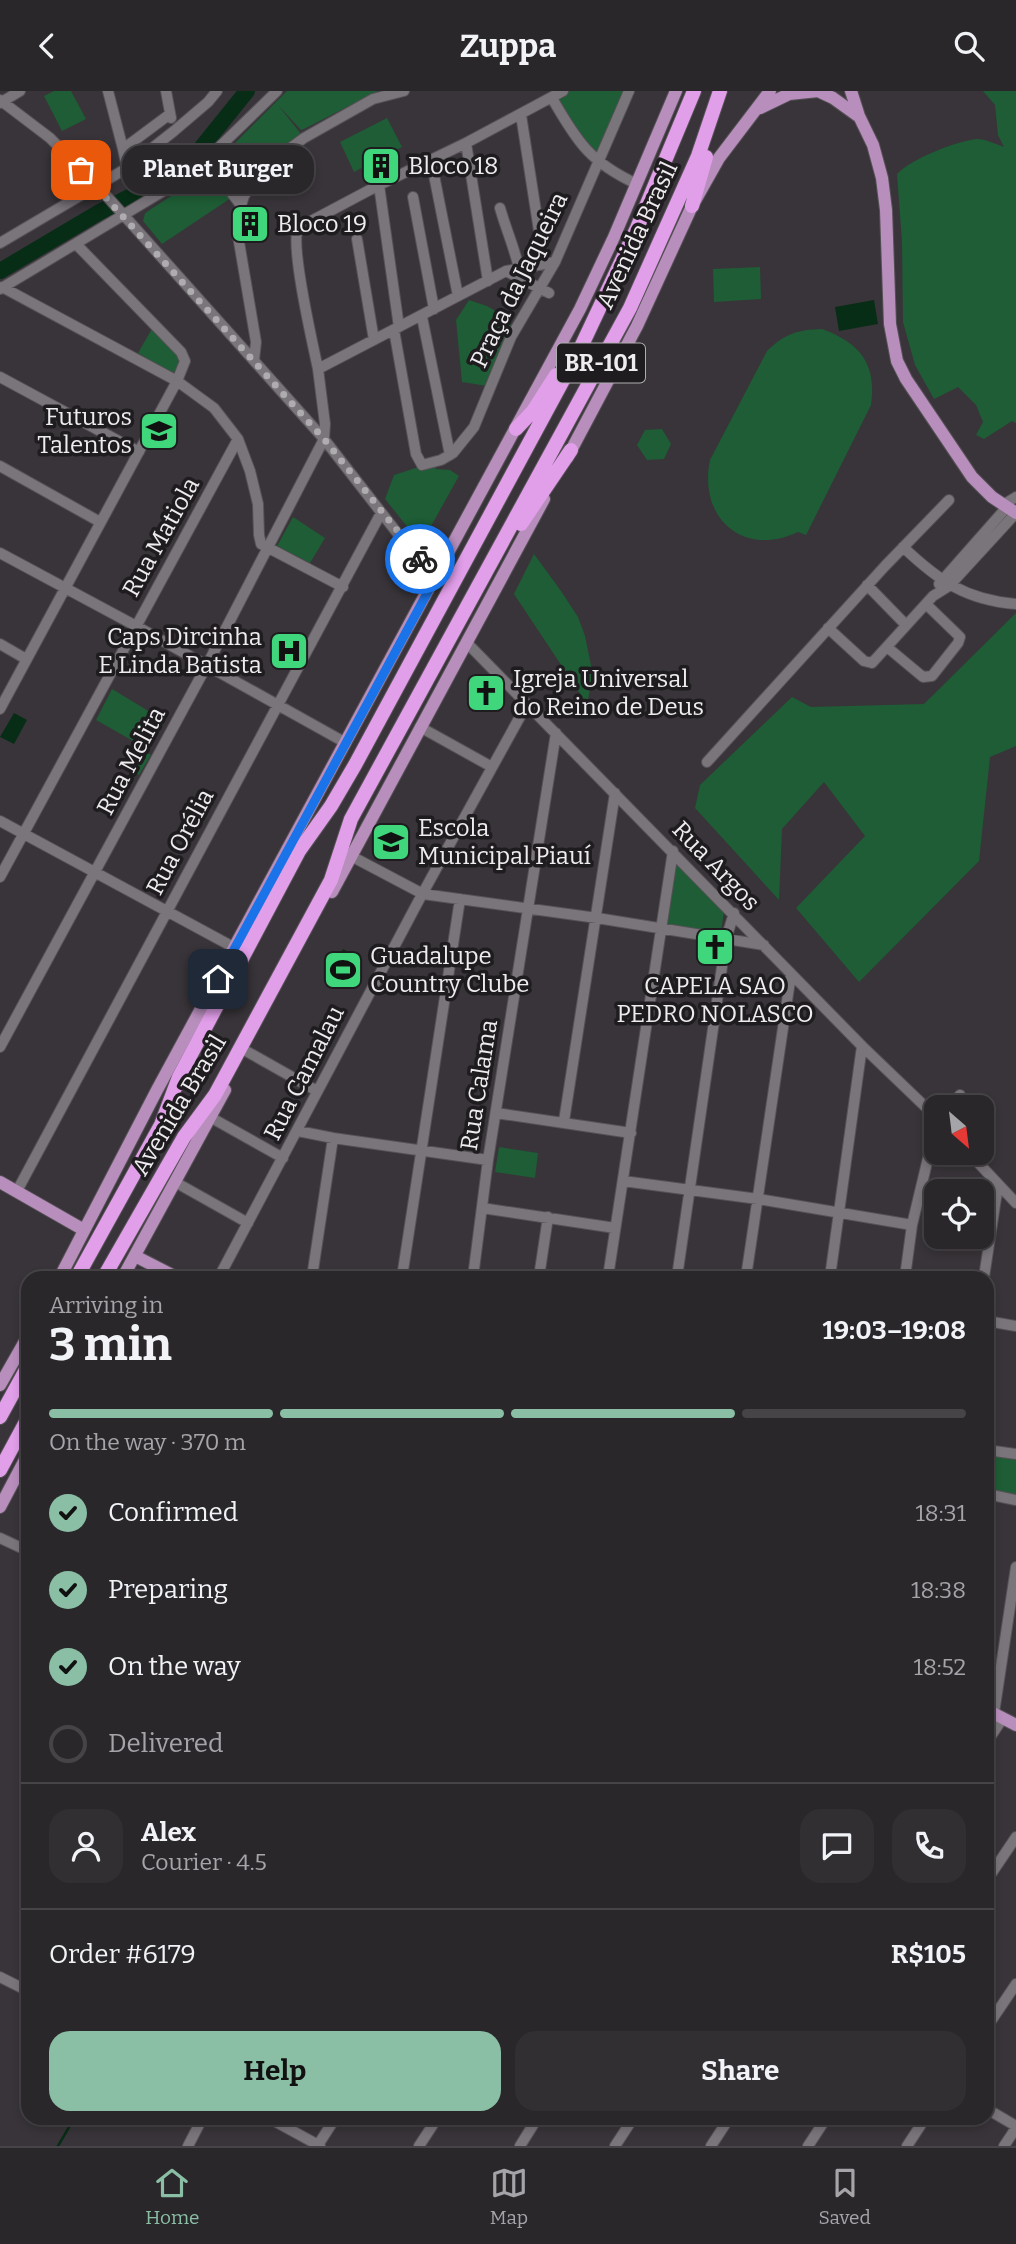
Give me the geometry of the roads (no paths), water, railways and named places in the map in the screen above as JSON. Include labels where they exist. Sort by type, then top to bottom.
[{"type":"highway","points":[[671,148],[686,91]]},
{"type":"highway","name":"Avenida Brasil","points":[[80,1271],[161,1125],[179,1077],[299,851],[331,806],[355,765],[563,380],[611,281],[694,91]]},
{"type":"highway","points":[[692,206],[722,91]]},
{"type":"highway","name":"Avenida Brasil","points":[[107,1271],[184,1137],[215,1095],[331,880],[351,819],[630,308],[698,156],[722,91]]},
{"type":"highway","points":[[516,429],[548,389],[611,281]]},
{"type":"highway","points":[[478,586],[571,450]]},
{"type":"highway","points":[[0,1417],[21,1379]]},
{"type":"highway","points":[[0,1470],[21,1431]]},
{"type":"main road","name":"Avenida Brasil","points":[[63,1271],[157,1090],[580,309],[638,184],[677,91]]},
{"type":"main road","name":"Avenida Brasil","points":[[126,1271],[638,326],[692,206],[719,158],[770,91]]},
{"type":"main road","points":[[751,114],[776,98],[818,91],[859,116]]},
{"type":"main road","points":[[850,91],[873,145],[882,178],[890,324],[897,361],[906,379],[972,477],[1008,509]]},
{"type":"main road","points":[[0,1182],[84,1230]]},
{"type":"main road","points":[[135,1256],[164,1271]]},
{"type":"main road","points":[[0,1385],[21,1348]]},
{"type":"main road","points":[[0,1507],[21,1467]]},
{"type":"main road","points":[[995,1714],[1016,1725]]},
{"type":"street","points":[[20,91],[1,101],[50,138],[122,214],[324,439],[381,513],[436,577]]},
{"type":"street","points":[[108,91],[127,168]]},
{"type":"street","points":[[166,91],[174,131]]},
{"type":"street","points":[[0,243],[99,189],[174,131],[217,91]]},
{"type":"street","points":[[1,288],[175,184],[206,160],[277,91]]},
{"type":"street","points":[[254,360],[256,342],[238,236],[237,218],[240,204],[256,177],[292,146],[365,103],[404,91]]},
{"type":"street","points":[[324,439],[318,369],[303,291],[296,232],[303,224],[521,115],[563,91]]},
{"type":"street","name":"Praça da Jaqueira","points":[[396,329],[415,448],[422,465],[441,460],[459,447],[474,427],[511,337],[545,291],[550,263],[629,91]]},
{"type":"street","points":[[552,98],[577,140],[615,175],[638,184]]},
{"type":"street","points":[[123,149],[170,114]]},
{"type":"street","points":[[318,369],[506,271],[550,263],[521,115]]},
{"type":"street","points":[[466,143],[488,281]]},
{"type":"street","points":[[206,160],[240,204]]},
{"type":"street","points":[[432,160],[458,296]]},
{"type":"street","points":[[379,185],[396,329]]},
{"type":"street","points":[[413,197],[434,309]]},
{"type":"street","points":[[500,208],[513,242],[519,268]]},
{"type":"street","points":[[357,239],[374,341]]},
{"type":"street","points":[[0,709],[185,362],[181,352],[76,244]]},
{"type":"street","points":[[506,271],[545,291]]},
{"type":"street","points":[[1,288],[177,381],[214,408],[238,439],[254,484],[260,540],[266,548],[343,587]]},
{"type":"street","points":[[422,317],[450,455]]},
{"type":"street","points":[[0,377],[139,452]]},
{"type":"street","name":"Rua Matiola","points":[[0,877],[238,439]]},
{"type":"street","name":"Rua Melita","points":[[0,1047],[206,666],[324,439]]},
{"type":"street","points":[[0,466],[100,522]]},
{"type":"street","points":[[828,628],[867,663],[872,663],[979,546],[1016,497]]},
{"type":"street","points":[[707,762],[867,585],[949,500]]},
{"type":"street","name":"Rua Orélia","points":[[17,1191],[381,513]]},
{"type":"street","points":[[903,547],[945,583],[974,595],[1016,604]]},
{"type":"street","points":[[0,553],[346,743]]},
{"type":"street","points":[[867,585],[906,625]]},
{"type":"street","points":[[887,647],[923,677],[932,675],[960,637],[929,600]]},
{"type":"street","name":"Rua Argos","points":[[466,642],[862,1046],[924,1105]]},
{"type":"street","points":[[0,644],[26,659]]},
{"type":"street","name":"Rua Camalau","points":[[222,1271],[527,704]]},
{"type":"street","points":[[420,727],[492,767]]},
{"type":"street","name":"Rua Calama","points":[[473,1271],[556,733]]},
{"type":"street","points":[[564,1121],[615,793]]},
{"type":"street","points":[[0,821],[235,948]]},
{"type":"street","points":[[609,1271],[673,851]]},
{"type":"street","points":[[351,856],[423,894],[764,945]]},
{"type":"street","points":[[403,1271],[460,899]]},
{"type":"street","points":[[678,1271],[726,939],[734,913]]},
{"type":"street","points":[[747,1271],[791,974]]},
{"type":"street","points":[[831,1271],[862,1046]]},
{"type":"street","points":[[246,1051],[317,1091]]},
{"type":"street","points":[[496,1113],[631,1133]]},
{"type":"street","points":[[210,1117],[284,1158]]},
{"type":"street","points":[[298,1131],[488,1160]]},
{"type":"street","points":[[313,1271],[333,1138]]},
{"type":"street","points":[[906,1271],[912,1225],[926,1165]]},
{"type":"street","points":[[980,1165],[1016,1203]]},
{"type":"street","points":[[623,1181],[758,1199],[912,1225]]},
{"type":"street","points":[[175,1182],[248,1223]]},
{"type":"street","points":[[985,1271],[998,1185]]},
{"type":"street","points":[[482,1208],[615,1228]]},
{"type":"street","points":[[541,1271],[548,1217]]},
{"type":"street","points":[[994,1322],[1016,1326]]},
{"type":"street","points":[[994,1451],[1016,1454]]},
{"type":"street","points":[[994,1495],[1016,1500]]},
{"type":"street","points":[[0,1538],[21,1548]]},
{"type":"street","points":[[995,1714],[1016,1567]]},
{"type":"street","points":[[994,1869],[1016,1837]]},
{"type":"street","points":[[0,1977],[21,1988]]},
{"type":"street","points":[[994,2017],[1016,1984]]},
{"type":"street","points":[[994,2113],[1016,2127],[1004,2146]]},
{"type":"street","points":[[188,2146],[198,2125]]},
{"type":"street","points":[[282,2125],[319,2145],[332,2125]]},
{"type":"street","points":[[419,2146],[433,2125]]},
{"type":"street","points":[[520,2146],[533,2125]]},
{"type":"street","points":[[615,2146],[629,2125]]},
{"type":"street","points":[[711,2146],[725,2125]]},
{"type":"street","points":[[808,2146],[822,2125]]},
{"type":"street","points":[[907,2146],[921,2125]]},
{"type":"waterway","points":[[0,271],[98,213],[147,188],[193,158],[247,91]]},
{"type":"waterway","points":[[58,2146],[70,2125]]},
{"type":"place","name":"Bloco 18","points":[[381,166]]},
{"type":"place","name":"Planet Burger","points":[[81,170]]},
{"type":"place","name":"Bloco 19","points":[[250,224]]},
{"type":"place","name":"Futuros Talentos","points":[[159,431]]},
{"type":"place","name":"Caps Dircinha E Linda Batista","points":[[289,651]]},
{"type":"place","name":"Igreja Universal do Reino de Deus","points":[[486,693]]},
{"type":"place","name":"Escola Municipal Piauí","points":[[391,842]]},
{"type":"place","name":"CAPELA SAO PEDRO NOLASCO","points":[[715,947]]},
{"type":"place","name":"Guadalupe Country Clube","points":[[343,970]]}]
